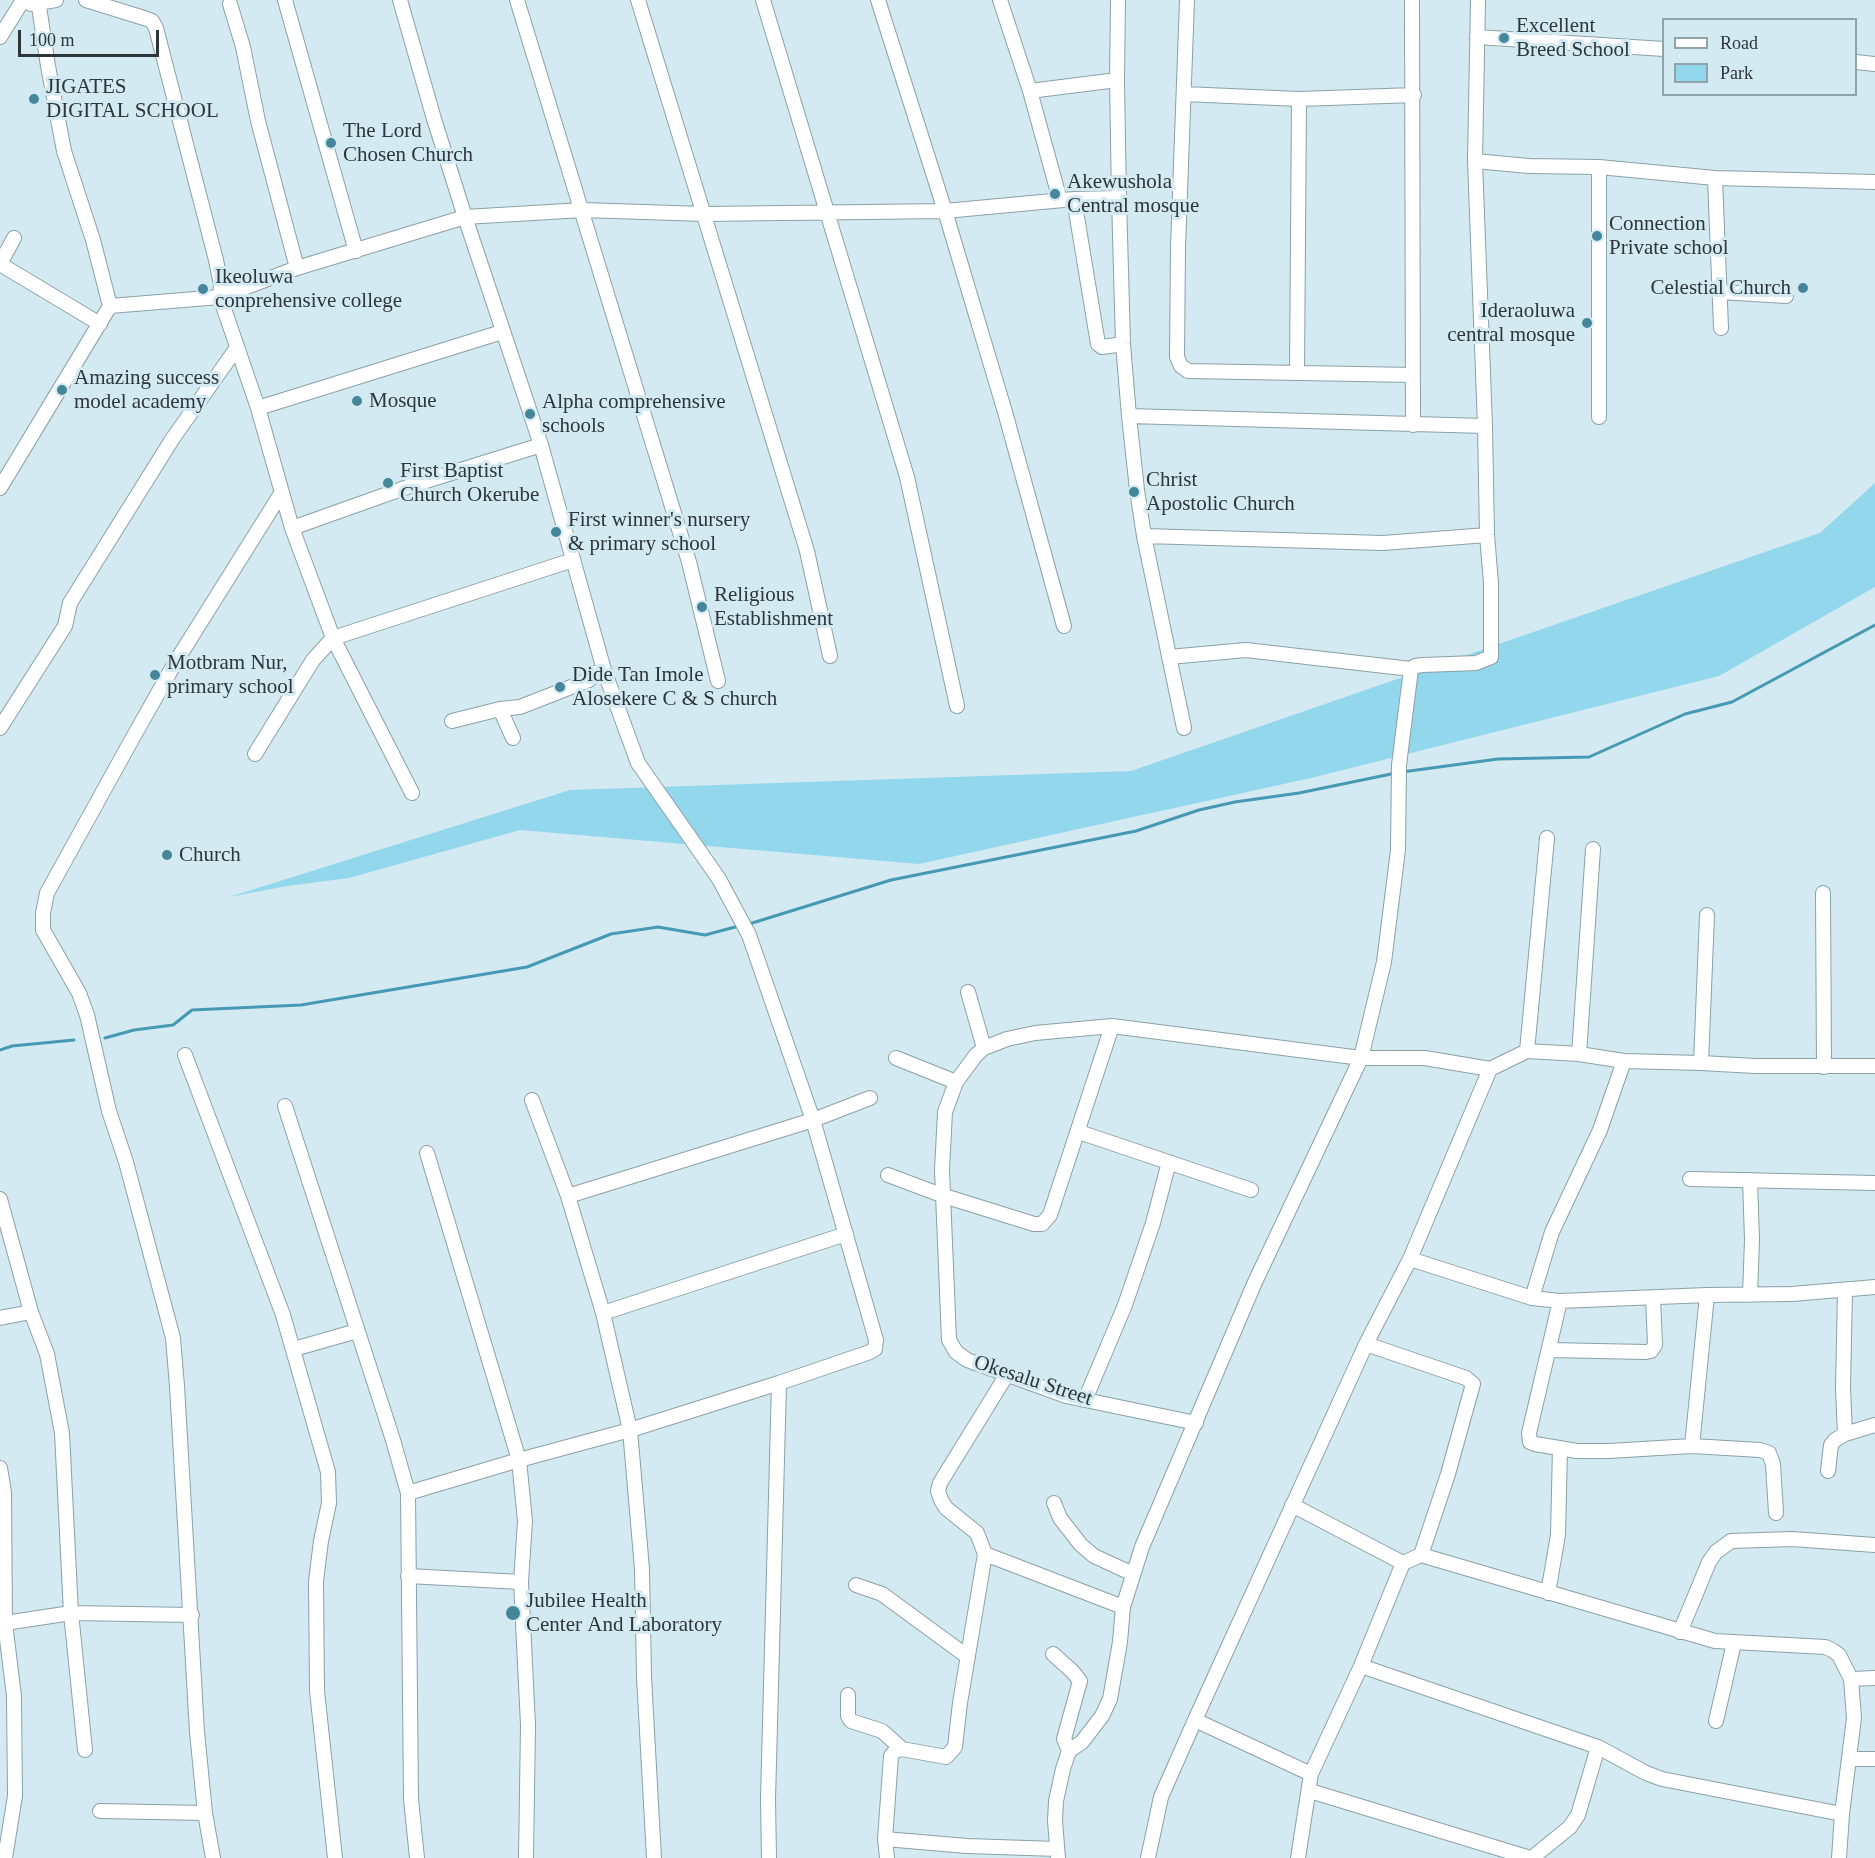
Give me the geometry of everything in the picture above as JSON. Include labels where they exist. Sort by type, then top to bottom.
[{"type":"street","points":[[0,37],[22,3],[56,0]]},
{"type":"street","points":[[89,0],[131,6],[152,21],[156,28],[216,260],[221,285],[220,297],[258,408],[292,528],[333,638],[412,793]]},
{"type":"street","points":[[285,0],[356,252]]},
{"type":"street","points":[[400,0],[465,217],[541,445],[604,670],[638,763],[719,879],[749,935],[813,1120],[876,1340],[875,1349],[779,1383],[630,1430],[408,1493]]},
{"type":"street","points":[[517,0],[689,562],[718,681]]},
{"type":"street","points":[[638,0],[807,551],[830,656]]},
{"type":"street","points":[[763,0],[907,477],[957,706]]},
{"type":"street","points":[[878,0],[945,211],[1005,412],[1064,626]]},
{"type":"street","points":[[1000,0],[1067,200],[1098,344],[1102,347],[1123,344]]},
{"type":"street","points":[[1118,0],[1117,80],[1123,344],[1137,490],[1144,536],[1184,729]]},
{"type":"street","points":[[1186,0],[1177,357],[1181,366],[1188,371],[1413,375]]},
{"type":"street","points":[[1412,0],[1413,425]]},
{"type":"street","points":[[1169,657],[1246,650],[1411,669],[1423,664],[1476,663],[1491,657],[1491,583],[1487,535],[1475,161],[1478,0]]},
{"type":"street","points":[[0,488],[110,306],[93,240],[64,151],[38,2]]},
{"type":"street","points":[[230,4],[243,46],[258,121],[297,268]]},
{"type":"street","points":[[1477,37],[1662,49]]},
{"type":"street","points":[[1857,62],[1875,64]]},
{"type":"street","points":[[1030,91],[1117,80]]},
{"type":"street","points":[[1184,94],[1299,99],[1414,95]]},
{"type":"street","points":[[1297,373],[1299,99]]},
{"type":"street","points":[[1475,161],[1529,166],[1599,167],[1715,178],[1875,182]]},
{"type":"street","points":[[1599,167],[1599,417]]},
{"type":"street","points":[[1715,178],[1721,328]]},
{"type":"street","points":[[110,306],[220,297],[297,268],[356,252],[465,217],[583,210],[704,214],[945,211],[1067,200],[1119,198]]},
{"type":"street","points":[[14,238],[0,264],[100,324]]},
{"type":"street","points":[[1720,292],[1786,296]]},
{"type":"street","points":[[258,408],[502,332]]},
{"type":"street","points":[[0,728],[65,626],[70,603],[173,438],[236,349]]},
{"type":"street","points":[[1130,416],[1485,426]]},
{"type":"street","points":[[292,528],[413,485],[541,445]]},
{"type":"street","points":[[213,1858],[205,1813],[197,1732],[192,1615],[172,1338],[126,1162],[109,1111],[87,1015],[78,993],[43,930],[43,913],[47,893],[136,731],[175,663],[282,492]]},
{"type":"street","points":[[1144,536],[1383,543],[1487,535]]},
{"type":"street","points":[[255,754],[314,660],[333,638],[573,560]]},
{"type":"street","points":[[1069,1751],[1082,1742],[1102,1716],[1110,1699],[1123,1606],[1142,1547],[1255,1282],[1361,1058],[1384,962],[1398,850],[1399,765],[1411,669]]},
{"type":"street","points":[[452,721],[500,709],[520,707],[588,680],[593,674],[604,670]]},
{"type":"street","points":[[500,709],[513,738]]},
{"type":"street","points":[[1527,1052],[1546,838]]},
{"type":"street","points":[[1579,1054],[1593,849]]},
{"type":"street","points":[[1823,892],[1824,1067]]},
{"type":"street","points":[[1701,1063],[1707,915]]},
{"type":"street","points":[[968,992],[984,1048],[1007,1039],[1035,1033],[1112,1026],[1361,1058],[1425,1058],[1490,1069],[1527,1052],[1579,1054],[1624,1061],[1755,1066],[1875,1066]]},
{"type":"street","points":[[888,1175],[944,1196],[1034,1224],[1042,1224],[1050,1215],[1112,1026]]},
{"type":"street","name":"Okesalu Street","points":[[984,1048],[956,1082],[945,1112],[942,1170],[949,1340],[956,1352],[967,1360],[1006,1376],[1066,1396],[1196,1423]]},
{"type":"street","points":[[185,1054],[283,1315],[328,1472],[329,1503],[316,1581],[317,1691],[335,1858]]},
{"type":"street","points":[[896,1058],[956,1082]]},
{"type":"street","points":[[1532,1298],[1552,1232],[1600,1130],[1624,1061]]},
{"type":"street","points":[[1162,1858],[1148,1857],[1161,1797],[1366,1344],[1410,1259],[1490,1069]]},
{"type":"street","points":[[568,1196],[813,1120],[870,1098]]},
{"type":"street","points":[[532,1100],[568,1196],[603,1312],[630,1430],[642,1569],[654,1858]]},
{"type":"street","points":[[285,1106],[408,1493],[411,1799],[417,1858]]},
{"type":"street","points":[[1078,1132],[1251,1190]]},
{"type":"street","points":[[427,1153],[519,1460],[525,1521],[521,1582],[528,1725],[526,1858]]},
{"type":"street","points":[[1085,1400],[1125,1305],[1153,1223],[1169,1162]]},
{"type":"street","points":[[1690,1179],[1875,1183]]},
{"type":"street","points":[[1750,1180],[1752,1240],[1750,1295]]},
{"type":"street","points":[[0,1199],[31,1312],[47,1354],[62,1433],[71,1612],[85,1750]]},
{"type":"street","points":[[603,1312],[846,1234]]},
{"type":"street","points":[[1410,1259],[1532,1298],[1560,1301],[1845,1291],[1875,1287]]},
{"type":"street","points":[[1845,1291],[1843,1388],[1845,1434]]},
{"type":"street","points":[[1692,1446],[1707,1295]]},
{"type":"street","points":[[1549,1350],[1646,1352],[1651,1350],[1655,1345],[1653,1297]]},
{"type":"street","points":[[1560,1301],[1528,1438],[1535,1444],[1577,1450],[1609,1451],[1692,1446],[1769,1452],[1773,1464],[1776,1513]]},
{"type":"street","points":[[0,1318],[31,1312]]},
{"type":"street","points":[[294,1349],[357,1331]]},
{"type":"street","points":[[1366,1344],[1466,1378],[1473,1384],[1448,1474],[1421,1555]]},
{"type":"street","points":[[887,1858],[885,1839],[891,1756],[895,1751],[902,1749],[946,1757],[955,1747],[985,1554],[977,1533],[946,1508],[940,1500],[938,1491],[940,1483],[1006,1376]]},
{"type":"street","points":[[769,1858],[768,1799],[779,1383]]},
{"type":"street","points":[[1828,1471],[1831,1445],[1845,1434],[1875,1425]]},
{"type":"street","points":[[1548,1593],[1558,1535],[1560,1448]]},
{"type":"street","points":[[0,1468],[4,1492],[2,1557],[5,1623],[14,1696],[15,1796],[5,1858]]},
{"type":"street","points":[[1054,1503],[1060,1518],[1081,1545],[1094,1556],[1133,1574]]},
{"type":"street","points":[[1292,1505],[1403,1563]]},
{"type":"street","points":[[1680,1632],[1708,1562],[1716,1552],[1731,1541],[1792,1539],[1875,1545]]},
{"type":"street","points":[[985,1554],[1123,1606]]},
{"type":"street","points":[[1298,1858],[1311,1774],[1361,1666],[1403,1563],[1421,1555],[1715,1641],[1825,1647],[1839,1655],[1851,1679],[1854,1718],[1839,1858]]},
{"type":"street","points":[[408,1576],[521,1582]]},
{"type":"street","points":[[856,1585],[882,1594],[968,1657]]},
{"type":"street","points":[[5,1623],[71,1612],[192,1615]]},
{"type":"street","points":[[1716,1721],[1734,1643]]},
{"type":"street","points":[[885,1839],[1057,1853],[1056,1801],[1069,1751],[1064,1739],[1080,1681],[1053,1654]]},
{"type":"street","points":[[1361,1666],[1598,1747],[1662,1779],[1842,1814]]},
{"type":"street","points":[[1851,1679],[1875,1678]]},
{"type":"street","points":[[848,1695],[848,1716],[851,1721],[882,1731],[902,1749]]},
{"type":"street","points":[[1195,1720],[1311,1774]]},
{"type":"street","points":[[1310,1791],[1531,1858],[1570,1827],[1578,1815],[1598,1747]]},
{"type":"street","points":[[1849,1760],[1875,1759]]},
{"type":"street","points":[[0,1797],[15,1796]]},
{"type":"street","points":[[100,1811],[205,1813]]},
{"type":"green space","points":[[1875,483],[1875,587],[1719,676],[1311,778],[919,864],[520,830],[349,878],[229,897],[570,790],[1131,771],[1820,533]]},
{"type":"waterway","points":[[1402,772],[1498,759],[1589,757],[1685,714],[1732,702],[1875,625]]},
{"type":"waterway","points":[[749,924],[891,880],[1136,831],[1199,810],[1235,802],[1299,793],[1396,773]]},
{"type":"waterway","points":[[105,1038],[134,1030],[173,1025],[192,1010],[301,1005],[527,967],[611,934],[658,927],[705,935],[739,926]]},
{"type":"waterway","points":[[0,1050],[12,1046],[74,1040]]},
{"type":"place","name":"Excellent Breed School","points":[[1504,38]]},
{"type":"place","name":"JIGATES DIGITAL SCHOOL","points":[[34,99]]},
{"type":"place","name":"The Lord Chosen Church","points":[[331,143]]},
{"type":"place","name":"Akewushola Central mosque","points":[[1055,194]]},
{"type":"place","name":"Connection Private school","points":[[1597,236]]},
{"type":"place","name":"Celestial Church","points":[[1803,288]]},
{"type":"place","name":"Ikeoluwa conprehensive college","points":[[203,289]]},
{"type":"place","name":"Ideraoluwa central mosque","points":[[1587,323]]},
{"type":"place","name":"Amazing success model academy","points":[[62,390]]},
{"type":"place","name":"Mosque","points":[[357,401]]},
{"type":"place","name":"Alpha comprehensive schools","points":[[530,414]]},
{"type":"place","name":"First Baptist Church Okerube","points":[[388,483]]},
{"type":"place","name":"Christ Apostolic Church","points":[[1134,492]]},
{"type":"place","name":"First winner's nursery & primary school","points":[[556,532]]},
{"type":"place","name":"Religious Establishment","points":[[702,607]]},
{"type":"place","name":"Motbram Nur, primary school","points":[[155,675]]},
{"type":"place","name":"Dide Tan Imole Alosekere C & S church","points":[[560,687]]},
{"type":"place","name":"Church","points":[[167,855]]},
{"type":"place","name":"Jubilee Health Center And Laboratory","points":[[513,1613]]}]
